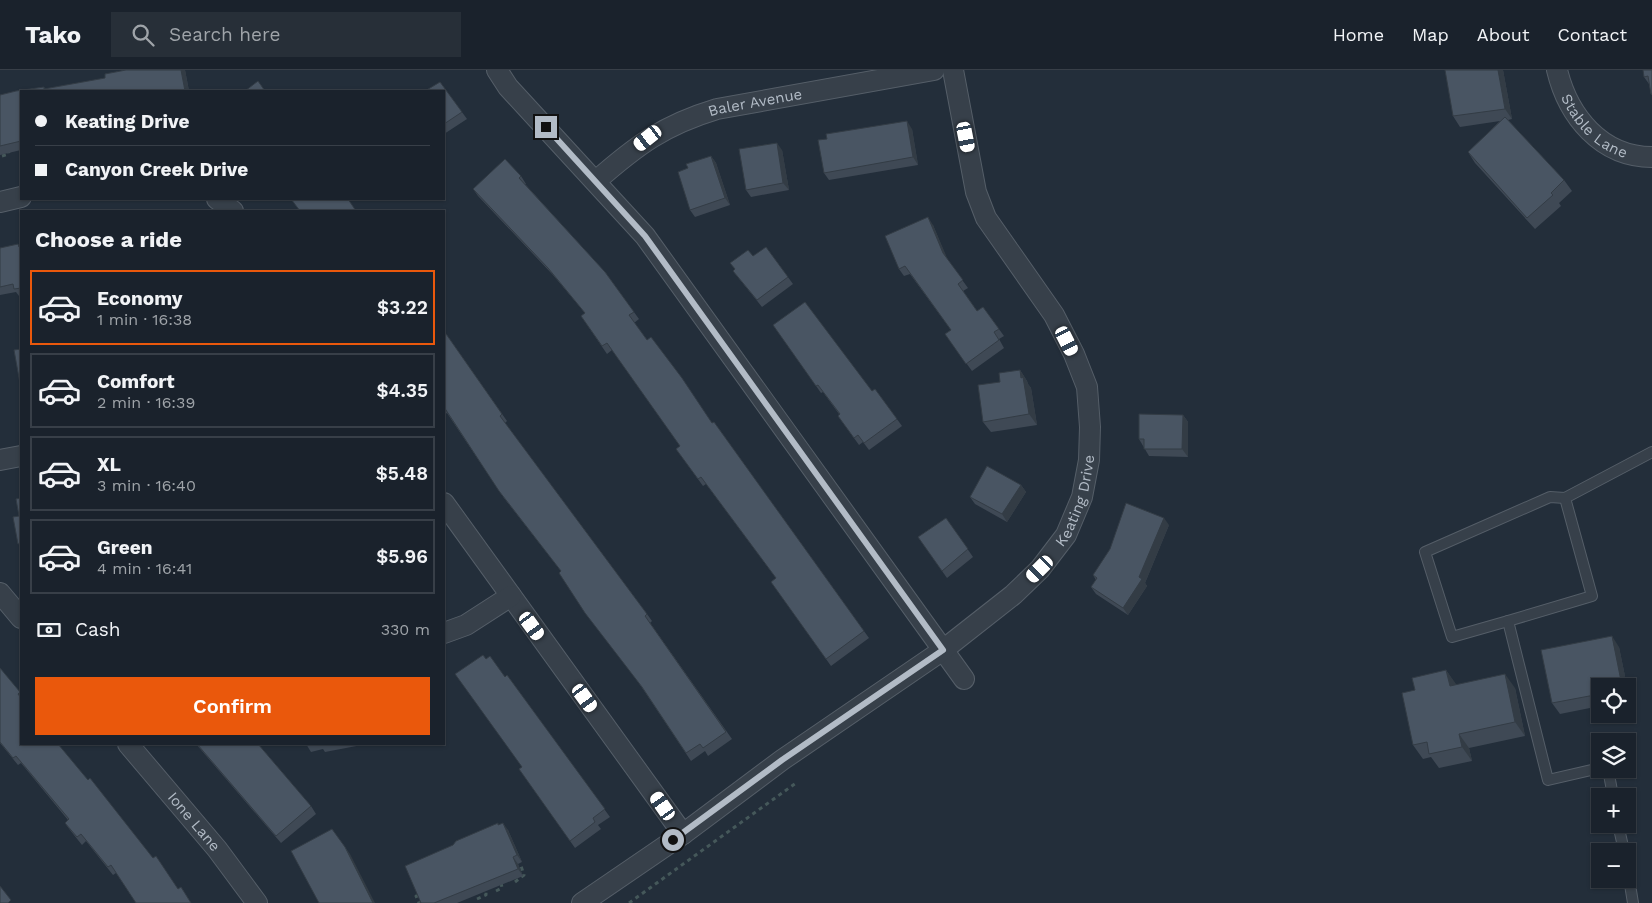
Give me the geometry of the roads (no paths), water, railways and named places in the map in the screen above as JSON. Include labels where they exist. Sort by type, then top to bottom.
[{"type":"street","points":[[497,70],[508,87],[645,236],[964,679]]},
{"type":"street","name":"Baler Avenue","points":[[596,181],[648,138],[691,117],[717,109],[934,70]]},
{"type":"street","name":"Keating Drive","points":[[582,903],[683,834],[782,760],[943,650],[1013,595],[1040,569],[1066,535],[1082,497],[1089,460],[1090,427],[1086,387],[1074,354],[1054,315],[986,218],[976,192],[952,70]]},
{"type":"street","name":"Stable Lane","points":[[1558,70],[1570,106],[1592,134],[1617,150],[1652,157]]},
{"type":"street","points":[[0,202],[20,197]]},
{"type":"street","points":[[218,200],[232,210]]},
{"type":"street","points":[[0,460],[20,456]]},
{"type":"street","points":[[445,504],[683,834]]},
{"type":"street","points":[[0,593],[20,617]]},
{"type":"street","points":[[445,633],[466,625],[510,596]]},
{"type":"street","name":"Ione Lane","points":[[129,745],[217,849],[257,903]]},
{"type":"lane","points":[[1565,498],[1592,596],[1452,637],[1424,552],[1550,497],[1565,498],[1652,452]]},
{"type":"lane","points":[[1508,621],[1548,780],[1591,770]]},
{"type":"lane","points":[[1631,888],[1633,903]]}]
